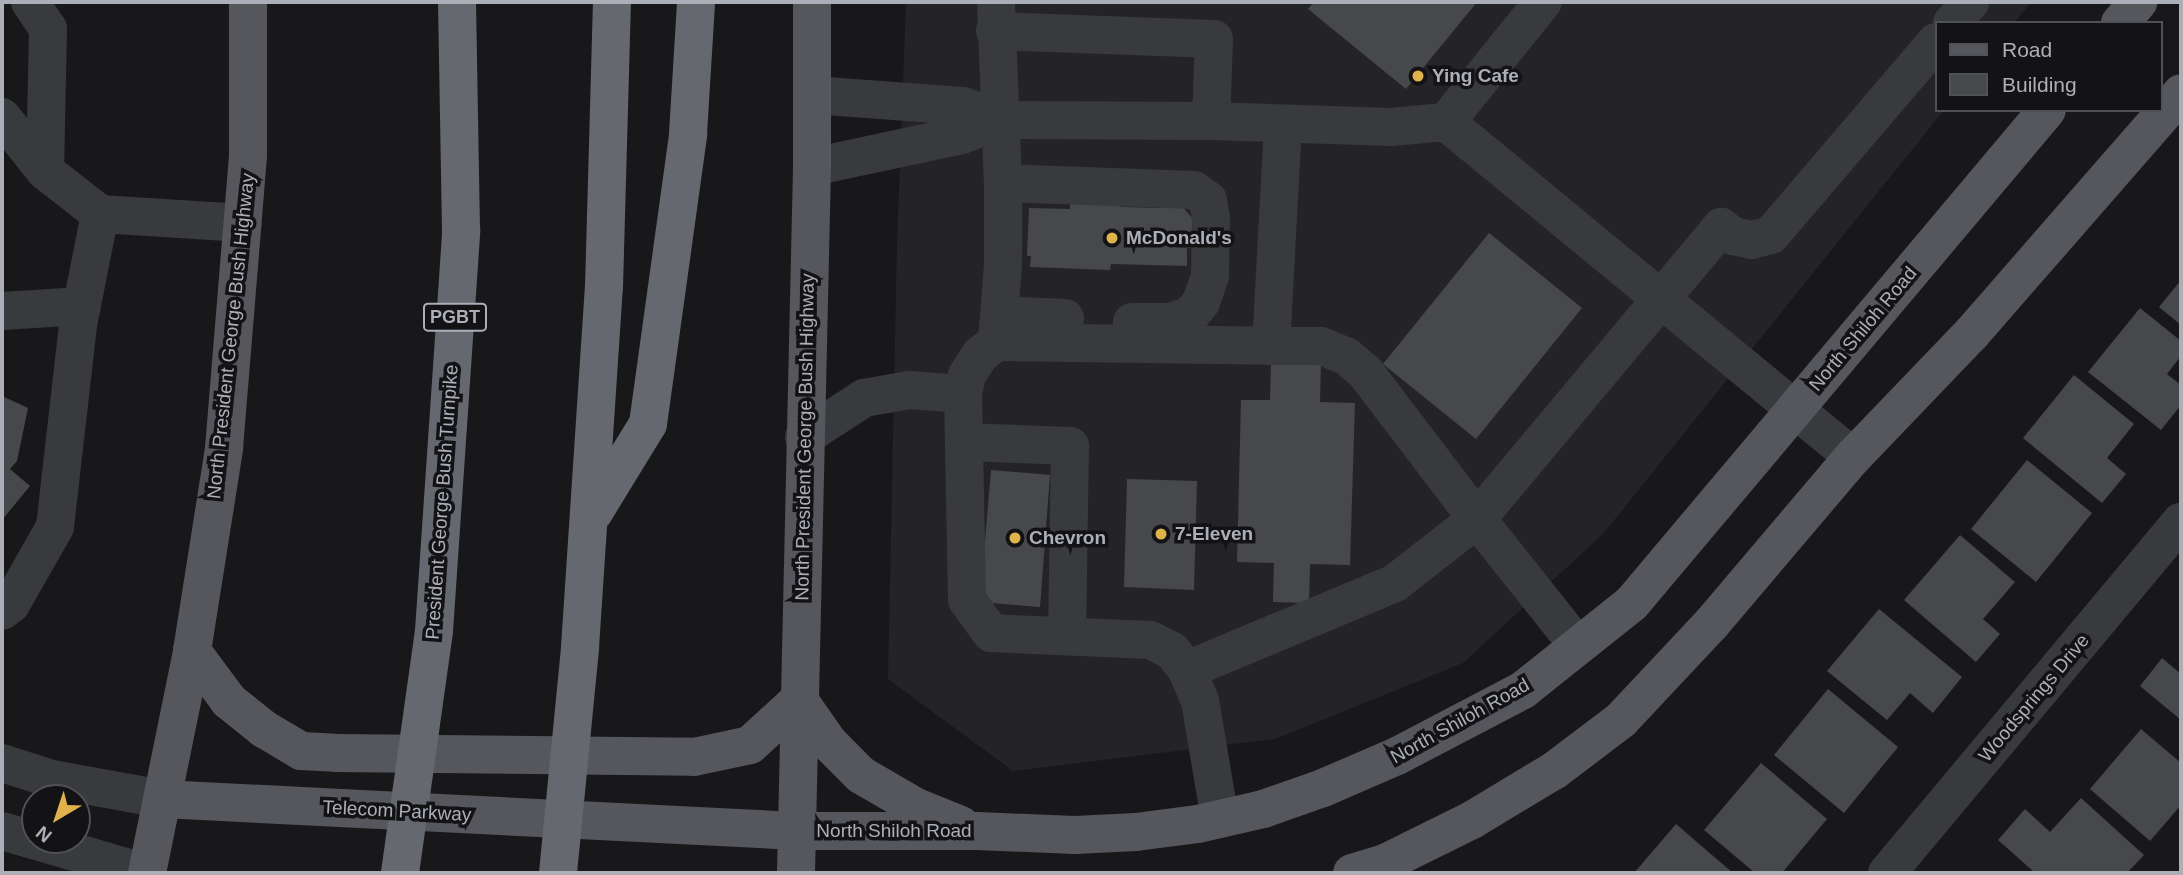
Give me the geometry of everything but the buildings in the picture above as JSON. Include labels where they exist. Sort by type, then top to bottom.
[{"type":"highway","name":"President George Bush Turnpike","points":[[400,873],[434,631],[461,230],[457,2]]},
{"type":"highway","points":[[558,873],[591,517],[607,209],[612,2]]},
{"type":"highway","points":[[591,517],[648,424],[688,134],[696,2]]},
{"type":"main road","name":"North President George Bush Highway","points":[[147,873],[192,651],[224,448],[248,156],[248,2]]},
{"type":"main road","name":"North President George Bush Highway","points":[[796,873],[812,167],[812,2]]},
{"type":"main road","points":[[2122,21],[2138,2]]},
{"type":"main road","points":[[1352,873],[1385,863],[1472,820],[1555,770],[1621,720],[1712,623],[1853,457],[1972,333],[2181,93]]},
{"type":"main road","name":"North Shiloh Road","points":[[797,831],[977,831],[1075,835],[1136,832],[1220,819],[1264,809],[1397,757],[1523,690],[1632,603],[2046,112]]},
{"type":"main road","points":[[192,651],[229,701],[264,729],[301,751],[694,757],[750,745],[799,700],[829,743],[861,775],[916,807],[977,831]]},
{"type":"main road","name":"Telecom Parkway","points":[[162,799],[797,831]]},
{"type":"main road","points":[[147,873],[153,873]]},
{"type":"street","points":[[30,2],[48,29],[44,172]]},
{"type":"street","points":[[1446,122],[1543,2]]},
{"type":"street","points":[[1954,21],[1970,2]]},
{"type":"street","points":[[1211,121],[1213,39],[995,16],[1003,120],[998,328],[967,375],[963,394],[967,600],[991,633],[1150,640],[1172,651],[1188,670],[1200,701],[1220,819]]},
{"type":"street","points":[[1188,670],[1395,583],[1477,519],[1664,299],[1721,227],[1733,236],[1752,240],[1771,235],[1934,44]]},
{"type":"street","points":[[812,95],[963,106],[1003,120],[1211,121],[1391,127],[1446,122],[1853,457]]},
{"type":"street","points":[[2,117],[44,172],[100,214],[243,223]]},
{"type":"street","points":[[812,167],[962,135],[1003,120]]},
{"type":"street","points":[[1271,346],[1283,125]]},
{"type":"street","points":[[998,328],[1171,322],[1191,315],[1200,302],[1210,276],[1208,200],[1194,190],[1003,183]]},
{"type":"street","points":[[5,604],[55,527],[82,306],[100,214]]},
{"type":"street","points":[[2,311],[82,306]]},
{"type":"street","points":[[998,328],[1271,346],[1321,346],[1346,356],[1365,372],[1578,646]]},
{"type":"street","points":[[804,437],[864,398],[909,390],[963,394]]},
{"type":"street","points":[[964,442],[1070,446],[1068,636]]},
{"type":"street","name":"Woodsprings Drive","points":[[1887,873],[2181,522]]},
{"type":"street","name":"Telecom Parkway","points":[[2,763],[52,779],[162,799]]},
{"type":"street","points":[[2,831],[147,873]]},
{"type":"shaded area","points":[[906,2],[2031,2],[2016,21],[1934,21],[1934,112],[1942,112],[1603,534],[1463,663],[1275,739],[1013,771],[888,679],[897,244]]},
{"type":"place","name":"Ying Cafe","points":[[1418,76]]},
{"type":"place","name":"McDonald's","points":[[1112,238]]},
{"type":"place","name":"7-Eleven","points":[[1161,534]]},
{"type":"place","name":"Chevron","points":[[1015,538]]}]
